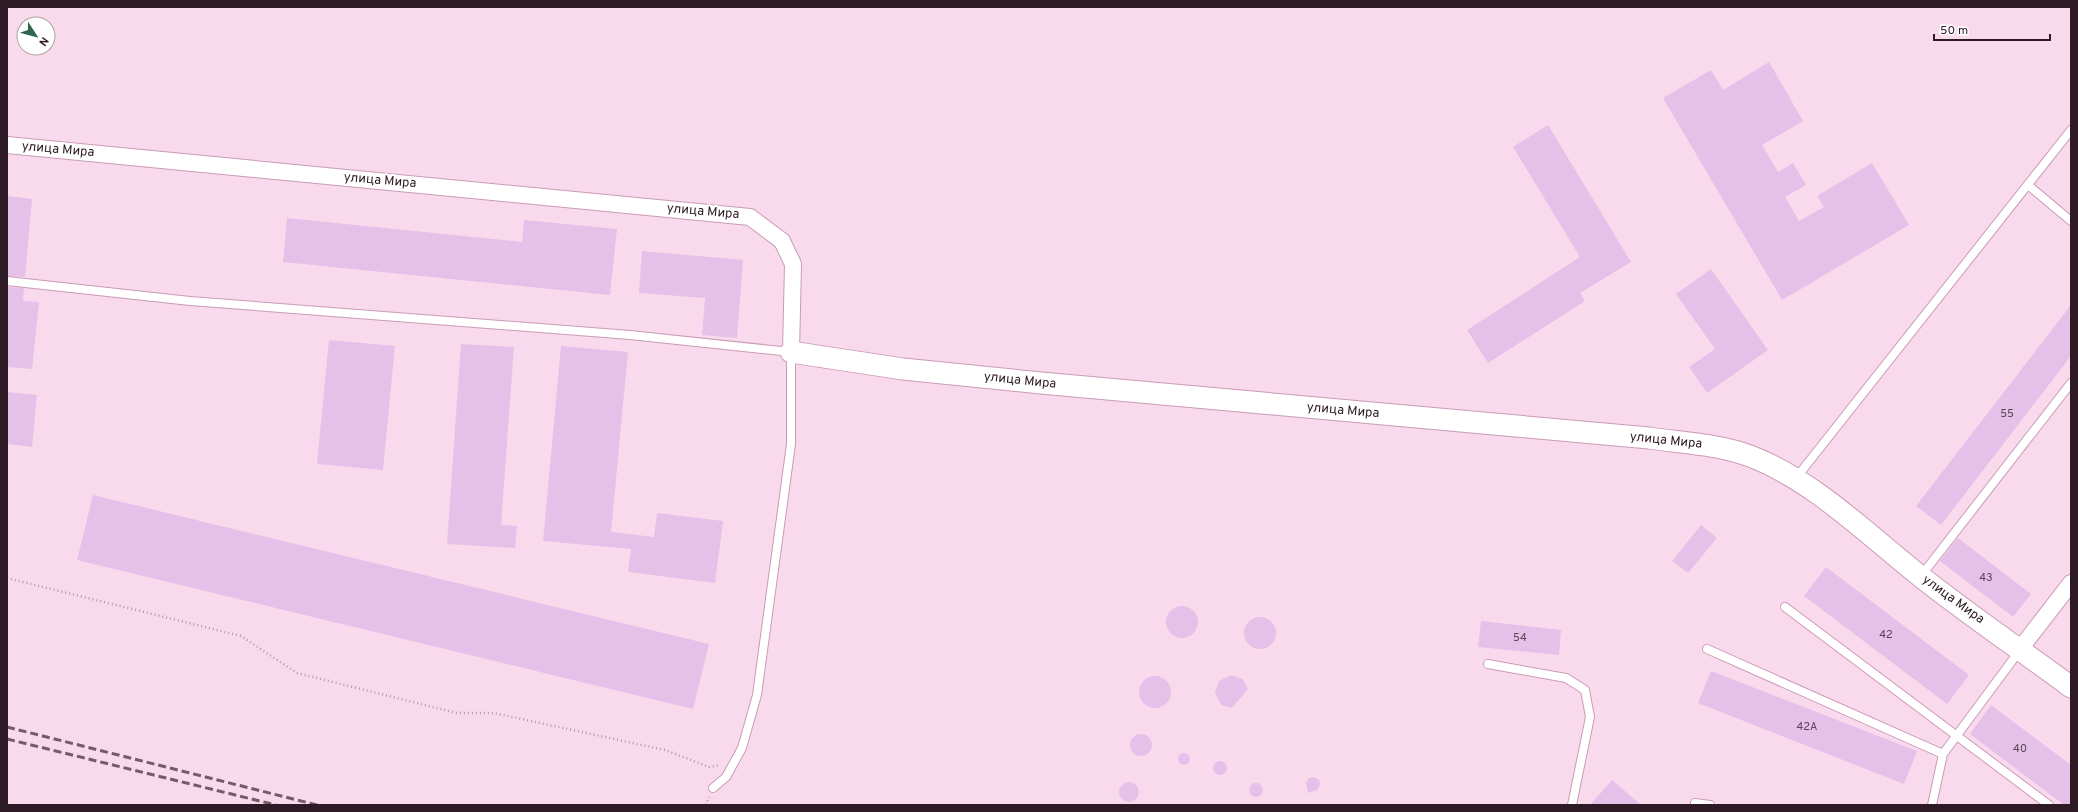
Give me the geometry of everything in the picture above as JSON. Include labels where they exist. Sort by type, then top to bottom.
[{"type":"street","name":"улица Мира","points":[[7,146],[750,217],[782,241],[793,264],[791,352],[903,369],[1041,383],[1649,438],[1709,446],[1749,455],[1765,462],[1830,503],[1921,577],[2071,688]]},
{"type":"street","points":[[2020,650],[2071,583]]},
{"type":"lane","points":[[1795,480],[2071,130]]},
{"type":"lane","points":[[2028,185],[2071,221]]},
{"type":"lane","points":[[7,281],[190,301],[630,335],[791,352],[791,444],[759,679],[742,748],[726,777],[713,788]]},
{"type":"lane","points":[[1921,577],[2071,383]]},
{"type":"lane","points":[[1785,607],[2049,805]]},
{"type":"lane","points":[[1707,649],[1943,754]]},
{"type":"lane","points":[[1932,805],[1943,754],[2020,650]]},
{"type":"lane","points":[[1488,664],[1566,678],[1585,690],[1590,716],[1572,805]]},
{"type":"lane","points":[[1695,803],[1710,805]]},
{"type":"path","points":[[7,578],[241,636],[297,673],[457,713],[494,713],[665,750],[709,767],[735,762]]},
{"type":"building","points":[[1769,62],[1803,121],[1762,145],[1778,172],[1793,163],[1806,185],[1785,197],[1799,221],[1824,207],[1817,196],[1872,163],[1909,225],[1782,300],[1663,98],[1711,70],[1723,90]]},
{"type":"building","points":[[1548,125],[1631,262],[1580,293],[1585,301],[1488,363],[1467,330],[1580,257],[1513,147]]},
{"type":"building","points":[[7,196],[32,199],[25,277],[7,276]]},
{"type":"building","points":[[287,218],[522,242],[524,220],[617,229],[610,295],[283,262]]},
{"type":"building","points":[[642,251],[743,260],[737,338],[702,335],[705,298],[639,293]]},
{"type":"building","points":[[1711,269],[1768,350],[1707,393],[1689,367],[1715,349],[1676,294]]},
{"type":"building","points":[[7,287],[24,288],[23,301],[39,302],[32,369],[7,367]]},
{"type":"building","points":[[2071,305],[2071,356],[1941,525],[1916,506]]},
{"type":"building","points":[[329,340],[395,346],[383,470],[317,464]]},
{"type":"building","points":[[461,344],[514,347],[501,525],[517,526],[515,548],[447,544]]},
{"type":"building","points":[[561,346],[628,352],[611,532],[654,537],[657,513],[723,521],[715,583],[628,572],[631,549],[543,541]]},
{"type":"building","points":[[7,392],[37,395],[32,447],[7,444]]},
{"type":"building","points":[[93,495],[709,644],[693,709],[77,560]]},
{"type":"building","points":[[1701,525],[1717,538],[1688,573],[1672,561]]},
{"type":"building","points":[[1958,538],[2031,594],[2013,617],[1940,561]]},
{"type":"building","points":[[1826,567],[1969,675],[1947,704],[1804,596]]},
{"type":"building","points":[[1179,606],[1185,606],[1195,613],[1198,622],[1197,628],[1191,635],[1185,638],[1179,638],[1169,631],[1166,625],[1166,619],[1173,609]]},
{"type":"building","points":[[1257,617],[1263,617],[1273,624],[1276,633],[1275,639],[1269,646],[1263,649],[1257,649],[1247,642],[1244,636],[1244,630],[1251,620]]},
{"type":"building","points":[[1481,621],[1561,630],[1559,655],[1478,647]]},
{"type":"building","points":[[1711,671],[1917,751],[1904,784],[1698,703]]},
{"type":"building","points":[[1231,675],[1243,679],[1248,689],[1232,708],[1221,705],[1215,693],[1219,681]]},
{"type":"building","points":[[1152,676],[1158,676],[1168,683],[1171,692],[1170,698],[1164,705],[1158,708],[1152,708],[1142,701],[1139,695],[1139,689],[1146,679]]},
{"type":"building","points":[[1991,705],[2071,765],[2071,805],[2064,805],[1970,734]]},
{"type":"building","points":[[1141,734],[1149,737],[1152,745],[1149,753],[1141,756],[1133,753],[1130,745],[1133,737]]},
{"type":"building","points":[[1182,753],[1186,753],[1190,759],[1186,765],[1182,765],[1178,761],[1178,757]]},
{"type":"building","points":[[1220,761],[1225,763],[1227,768],[1225,773],[1220,775],[1215,773],[1213,768],[1215,763]]},
{"type":"building","points":[[1314,777],[1319,780],[1320,785],[1317,790],[1308,793],[1306,783],[1309,778]]},
{"type":"building","points":[[1612,780],[1641,805],[1590,805]]},
{"type":"building","points":[[1129,782],[1136,785],[1139,792],[1136,799],[1129,802],[1122,799],[1119,792],[1122,785]]},
{"type":"building","points":[[1253,783],[1259,783],[1263,787],[1263,793],[1259,797],[1253,797],[1249,793],[1249,787]]},
{"type":"railway","points":[[7,727],[317,805]]},
{"type":"railway","points":[[7,739],[276,805]]}]
